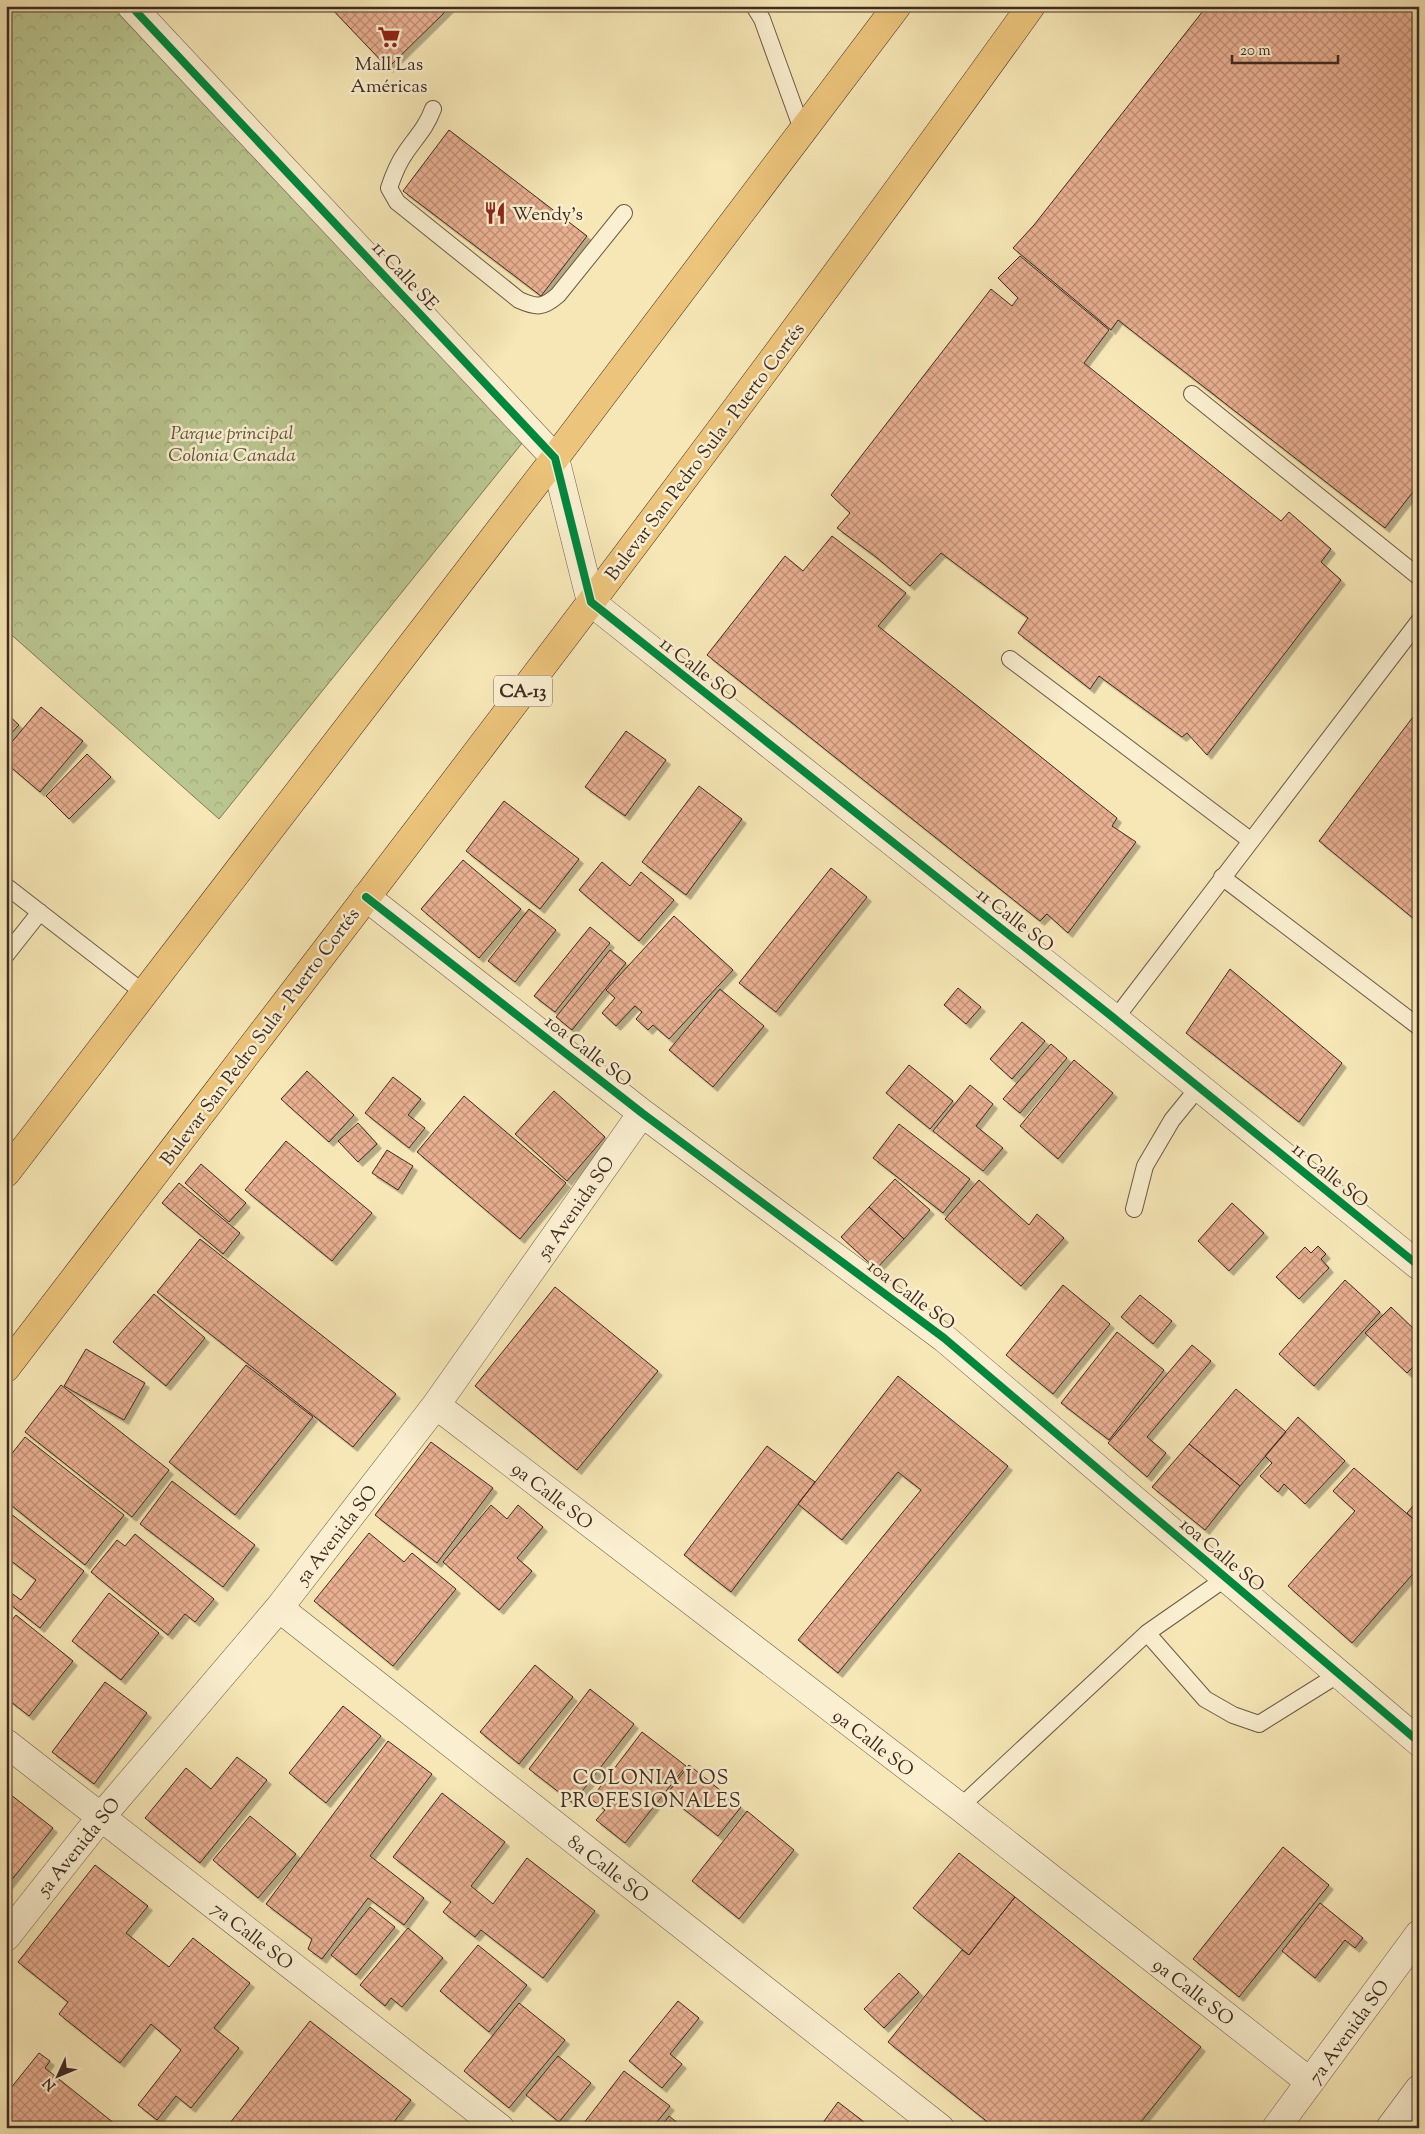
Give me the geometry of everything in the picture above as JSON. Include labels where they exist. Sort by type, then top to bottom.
[{"type":"highway","points":[[6,1173],[555,458],[803,132],[896,6]]},
{"type":"highway","name":"Bulevar San Pedro Sula - Puerto Cortés","points":[[6,1368],[591,602],[907,180],[1031,6]]},
{"type":"street","name":"11 Calle SE","points":[[131,6],[555,458],[591,602]]},
{"type":"street","name":"11 Calle SO","points":[[591,602],[1115,1018],[1198,1088],[1419,1266]]},
{"type":"street","name":"10a Calle SO","points":[[366,897],[642,1113],[944,1338],[1419,1742]]},
{"type":"street","name":"5a Avenida SO","points":[[6,1938],[101,1817],[279,1608],[436,1405],[642,1113]]},
{"type":"street","name":"9a Calle SO","points":[[436,1405],[960,1807],[1310,2082]]},
{"type":"street","name":"8a Calle SO","points":[[279,1608],[940,2128]]},
{"type":"street","name":"7a Calle SO","points":[[6,1743],[500,2128]]},
{"type":"street","name":"7a Avenida SO","points":[[1276,2128],[1419,1934]]},
{"type":"street","points":[[1390,2128],[1419,2089]]},
{"type":"lane","points":[[754,6],[762,18],[803,132]]},
{"type":"lane","points":[[433,109],[427,126],[404,154],[389,188],[397,202],[519,300],[532,306],[547,305],[558,295],[624,213]]},
{"type":"lane","points":[[1192,394],[1419,577]]},
{"type":"lane","points":[[1115,1018],[1419,621]]},
{"type":"lane","points":[[1010,659],[1250,840]]},
{"type":"lane","points":[[1222,877],[1419,1027]]},
{"type":"lane","points":[[6,886],[144,993]]},
{"type":"lane","points":[[6,955],[40,912]]},
{"type":"lane","points":[[1134,1209],[1145,1166],[1172,1120],[1198,1088]]},
{"type":"lane","points":[[960,1807],[1147,1633],[1226,1578]]},
{"type":"lane","points":[[1147,1633],[1205,1699],[1233,1715],[1259,1724],[1339,1674]]},
{"type":"green space","name":"Parque principal Colonia Canada","points":[[6,6],[131,6],[531,432],[219,819],[6,630]]},
{"type":"building","name":"Mall Las Américas","points":[[329,6],[451,6],[388,68]]},
{"type":"building","points":[[1207,6],[1419,6],[1419,484],[1385,528],[1118,320],[1111,330],[1013,248],[1034,225]]},
{"type":"building","name":"Wendy's","points":[[449,130],[587,236],[541,296],[403,191]]},
{"type":"building","points":[[1020,256],[1109,330],[1084,363],[1281,521],[1289,512],[1331,549],[1321,562],[1341,580],[1207,755],[1187,733],[1182,737],[1099,676],[1090,689],[1018,633],[1028,618],[941,553],[910,586],[876,557],[837,528],[850,513],[831,495],[991,289],[1012,306],[1018,298],[998,278]]},
{"type":"building","points":[[832,536],[906,593],[878,626],[1117,818],[1112,826],[1136,842],[1068,933],[1047,914],[1040,921],[707,655],[785,556],[803,571]]},
{"type":"building","points":[[41,707],[83,741],[40,792],[6,763],[6,749]]},
{"type":"building","points":[[1419,709],[1419,923],[1319,841]]},
{"type":"building","points":[[6,713],[19,725],[6,739]]},
{"type":"building","points":[[626,731],[666,760],[625,816],[585,787]]},
{"type":"building","points":[[87,754],[111,777],[69,819],[46,796]]},
{"type":"building","points":[[699,786],[742,819],[686,895],[642,862]]},
{"type":"building","points":[[504,801],[579,859],[540,909],[466,851]]},
{"type":"building","points":[[463,860],[521,909],[479,958],[421,909]]},
{"type":"building","points":[[602,862],[630,886],[641,872],[674,900],[639,941],[579,890]]},
{"type":"building","points":[[831,868],[867,897],[776,1012],[739,983]]},
{"type":"building","points":[[529,909],[556,930],[515,982],[488,961]]},
{"type":"building","points":[[674,916],[733,970],[669,1039],[653,1025],[648,1030],[636,1019],[642,1012],[635,1006],[616,1026],[602,1013],[615,998],[606,990]]},
{"type":"building","points":[[590,927],[610,943],[555,1012],[534,996]]},
{"type":"building","points":[[610,950],[626,963],[572,1030],[556,1017]]},
{"type":"building","points":[[1230,969],[1342,1063],[1299,1122],[1186,1033]]},
{"type":"building","points":[[958,988],[981,1007],[966,1024],[944,1005]]},
{"type":"building","points":[[720,989],[764,1026],[713,1087],[669,1050]]},
{"type":"building","points":[[1022,1022],[1045,1041],[1012,1079],[990,1059]]},
{"type":"building","points":[[1051,1044],[1067,1058],[1020,1113],[1003,1099]]},
{"type":"building","points":[[1074,1060],[1113,1093],[1058,1159],[1020,1126]]},
{"type":"building","points":[[909,1065],[953,1101],[930,1129],[886,1093]]},
{"type":"building","points":[[307,1071],[354,1115],[329,1142],[281,1099]]},
{"type":"building","points":[[393,1077],[421,1099],[408,1115],[425,1128],[409,1148],[365,1113]]},
{"type":"building","points":[[970,1085],[993,1104],[976,1126],[1003,1148],[983,1171],[933,1131]]},
{"type":"building","points":[[554,1091],[605,1137],[567,1181],[515,1134]]},
{"type":"building","points":[[464,1096],[566,1183],[520,1239],[417,1152]]},
{"type":"building","points":[[358,1123],[377,1144],[358,1162],[338,1141]]},
{"type":"building","points":[[899,1124],[970,1179],[943,1213],[873,1158]]},
{"type":"building","points":[[286,1141],[372,1213],[332,1261],[245,1190]]},
{"type":"building","points":[[387,1150],[413,1166],[398,1190],[372,1173]]},
{"type":"building","points":[[201,1164],[246,1203],[229,1222],[185,1183]]},
{"type":"building","points":[[895,1179],[930,1210],[904,1239],[869,1207]]},
{"type":"building","points":[[979,1180],[1029,1225],[1037,1214],[1064,1238],[1021,1286],[945,1219]]},
{"type":"building","points":[[179,1183],[240,1233],[223,1254],[162,1203]]},
{"type":"building","points":[[1232,1203],[1264,1233],[1229,1271],[1198,1241]]},
{"type":"building","points":[[869,1207],[904,1239],[876,1269],[841,1237]]},
{"type":"building","points":[[200,1239],[396,1394],[353,1447],[157,1292]]},
{"type":"building","points":[[1318,1246],[1326,1254],[1321,1259],[1329,1268],[1299,1299],[1276,1277],[1305,1247],[1311,1253]]},
{"type":"building","points":[[1345,1280],[1380,1312],[1314,1386],[1279,1354]]},
{"type":"building","points":[[1063,1285],[1110,1324],[1053,1394],[1006,1355]]},
{"type":"building","points":[[555,1287],[658,1371],[577,1470],[475,1386]]},
{"type":"building","points":[[154,1294],[205,1338],[166,1386],[113,1342]]},
{"type":"building","points":[[1140,1295],[1172,1321],[1153,1344],[1121,1317]]},
{"type":"building","points":[[1391,1307],[1419,1334],[1419,1361],[1407,1373],[1365,1333]]},
{"type":"building","points":[[1117,1332],[1164,1370],[1109,1440],[1061,1403]]},
{"type":"building","points":[[1192,1345],[1211,1361],[1147,1437],[1166,1453],[1147,1477],[1108,1443]]},
{"type":"building","points":[[86,1349],[145,1383],[124,1420],[64,1386]]},
{"type":"building","points":[[246,1365],[313,1417],[235,1515],[169,1462]]},
{"type":"building","points":[[898,1376],[1008,1466],[838,1673],[798,1640],[921,1490],[898,1472],[842,1540],[798,1504]]},
{"type":"building","points":[[61,1385],[169,1470],[132,1517],[25,1432]]},
{"type":"building","points":[[1236,1389],[1286,1432],[1240,1486],[1189,1444]]},
{"type":"building","points":[[1298,1417],[1345,1461],[1305,1504],[1284,1484],[1278,1492],[1260,1476],[1272,1463],[1265,1456]]},
{"type":"building","points":[[25,1437],[124,1515],[85,1565],[6,1501],[6,1461]]},
{"type":"building","points":[[431,1442],[493,1488],[437,1563],[375,1515]]},
{"type":"building","points":[[1189,1444],[1240,1486],[1205,1530],[1152,1487]]},
{"type":"building","points":[[767,1446],[815,1482],[731,1592],[684,1555]]},
{"type":"building","points":[[1354,1468],[1419,1524],[1419,1567],[1352,1643],[1288,1586],[1355,1511],[1333,1491]]},
{"type":"building","points":[[172,1481],[255,1545],[223,1587],[140,1524]]},
{"type":"building","points":[[1419,1499],[1419,1524],[1407,1513]]},
{"type":"building","points":[[491,1505],[507,1519],[518,1505],[543,1527],[517,1558],[532,1571],[499,1610],[443,1562]]},
{"type":"building","points":[[6,1510],[84,1571],[40,1628],[6,1601],[6,1597],[10,1592],[21,1600],[36,1580],[6,1557]]},
{"type":"building","points":[[369,1533],[404,1562],[412,1553],[456,1589],[393,1666],[314,1601]]},
{"type":"building","points":[[135,1534],[214,1599],[195,1622],[185,1614],[168,1635],[91,1572],[117,1540],[125,1546]]},
{"type":"building","points":[[109,1593],[159,1633],[121,1680],[72,1641]]},
{"type":"building","points":[[16,1615],[73,1661],[29,1716],[6,1698],[6,1627]]},
{"type":"building","points":[[535,1665],[573,1697],[519,1764],[480,1732]]},
{"type":"building","points":[[105,1682],[147,1713],[94,1784],[52,1752]]},
{"type":"building","points":[[590,1689],[634,1724],[573,1803],[529,1769]]},
{"type":"building","points":[[343,1706],[381,1736],[326,1803],[289,1773]]},
{"type":"building","points":[[642,1732],[686,1766],[625,1843],[596,1820],[605,1810],[591,1799]]},
{"type":"building","points":[[388,1741],[432,1774],[370,1856],[424,1898],[404,1925],[368,1898],[322,1959],[308,1949],[312,1939],[266,1904]]},
{"type":"building","points":[[237,1757],[267,1780],[200,1863],[145,1818],[186,1768],[211,1789]]},
{"type":"building","points":[[689,1765],[741,1807],[718,1836],[666,1795]]},
{"type":"building","points":[[6,1791],[53,1828],[6,1887]]},
{"type":"building","points":[[442,1793],[505,1842],[471,1886],[493,1904],[527,1858],[595,1911],[543,1978],[481,1930],[475,1937],[443,1912],[451,1902],[393,1857]]},
{"type":"building","points":[[747,1811],[794,1850],[739,1919],[692,1881]]},
{"type":"building","points":[[250,1816],[296,1854],[258,1898],[213,1860]]},
{"type":"building","points":[[1283,1847],[1329,1885],[1239,1997],[1193,1959]]},
{"type":"building","points":[[959,1853],[1015,1897],[969,1955],[913,1908]]},
{"type":"building","points":[[95,1865],[148,1906],[126,1933],[169,1967],[193,1938],[250,1983],[214,2028],[239,2048],[191,2108],[176,2096],[157,2120],[138,2105],[181,2050],[151,2024],[120,2063],[59,2014],[68,2002],[18,1962]]},
{"type":"building","points":[[1015,1897],[1201,2047],[1136,2128],[995,2128],[888,2042],[962,1950],[969,1955]]},
{"type":"building","points":[[1320,1903],[1363,1938],[1355,1948],[1345,1940],[1315,1978],[1282,1951]]},
{"type":"building","points":[[370,1907],[395,1927],[356,1975],[331,1955]]},
{"type":"building","points":[[408,1928],[443,1958],[402,2007],[391,1998],[385,2006],[360,1985]]},
{"type":"building","points":[[478,1945],[527,1985],[489,2032],[440,1991]]},
{"type":"building","points":[[899,1973],[919,1992],[884,2028],[864,2009]]},
{"type":"building","points":[[678,2001],[699,2018],[670,2054],[682,2064],[662,2088],[629,2061]]},
{"type":"building","points":[[519,2003],[565,2040],[509,2108],[464,2071]]},
{"type":"building","points":[[310,2021],[411,2100],[389,2128],[226,2128]]},
{"type":"building","points":[[39,2053],[50,2061],[45,2068],[120,2128],[6,2128],[6,2094]]},
{"type":"building","points":[[558,2056],[591,2083],[559,2122],[526,2095]]},
{"type":"building","points":[[624,2071],[670,2106],[652,2128],[580,2128]]},
{"type":"building","points":[[838,2102],[872,2128],[819,2128]]},
{"type":"building","points":[[669,2116],[684,2128],[660,2128]]},
{"type":"cycle path","points":[[131,6],[555,458],[591,602],[1115,1019],[1419,1266]]},
{"type":"cycle path","points":[[366,897],[642,1113],[944,1338],[1419,1742]]},
{"type":"place","name":"Mall Las Américas","points":[[389,37]]},
{"type":"place","name":"Wendy's","points":[[495,213]]},
{"type":"district","name":"COLONIA LOS PROFESIONALES","points":[[651,1788]]}]
